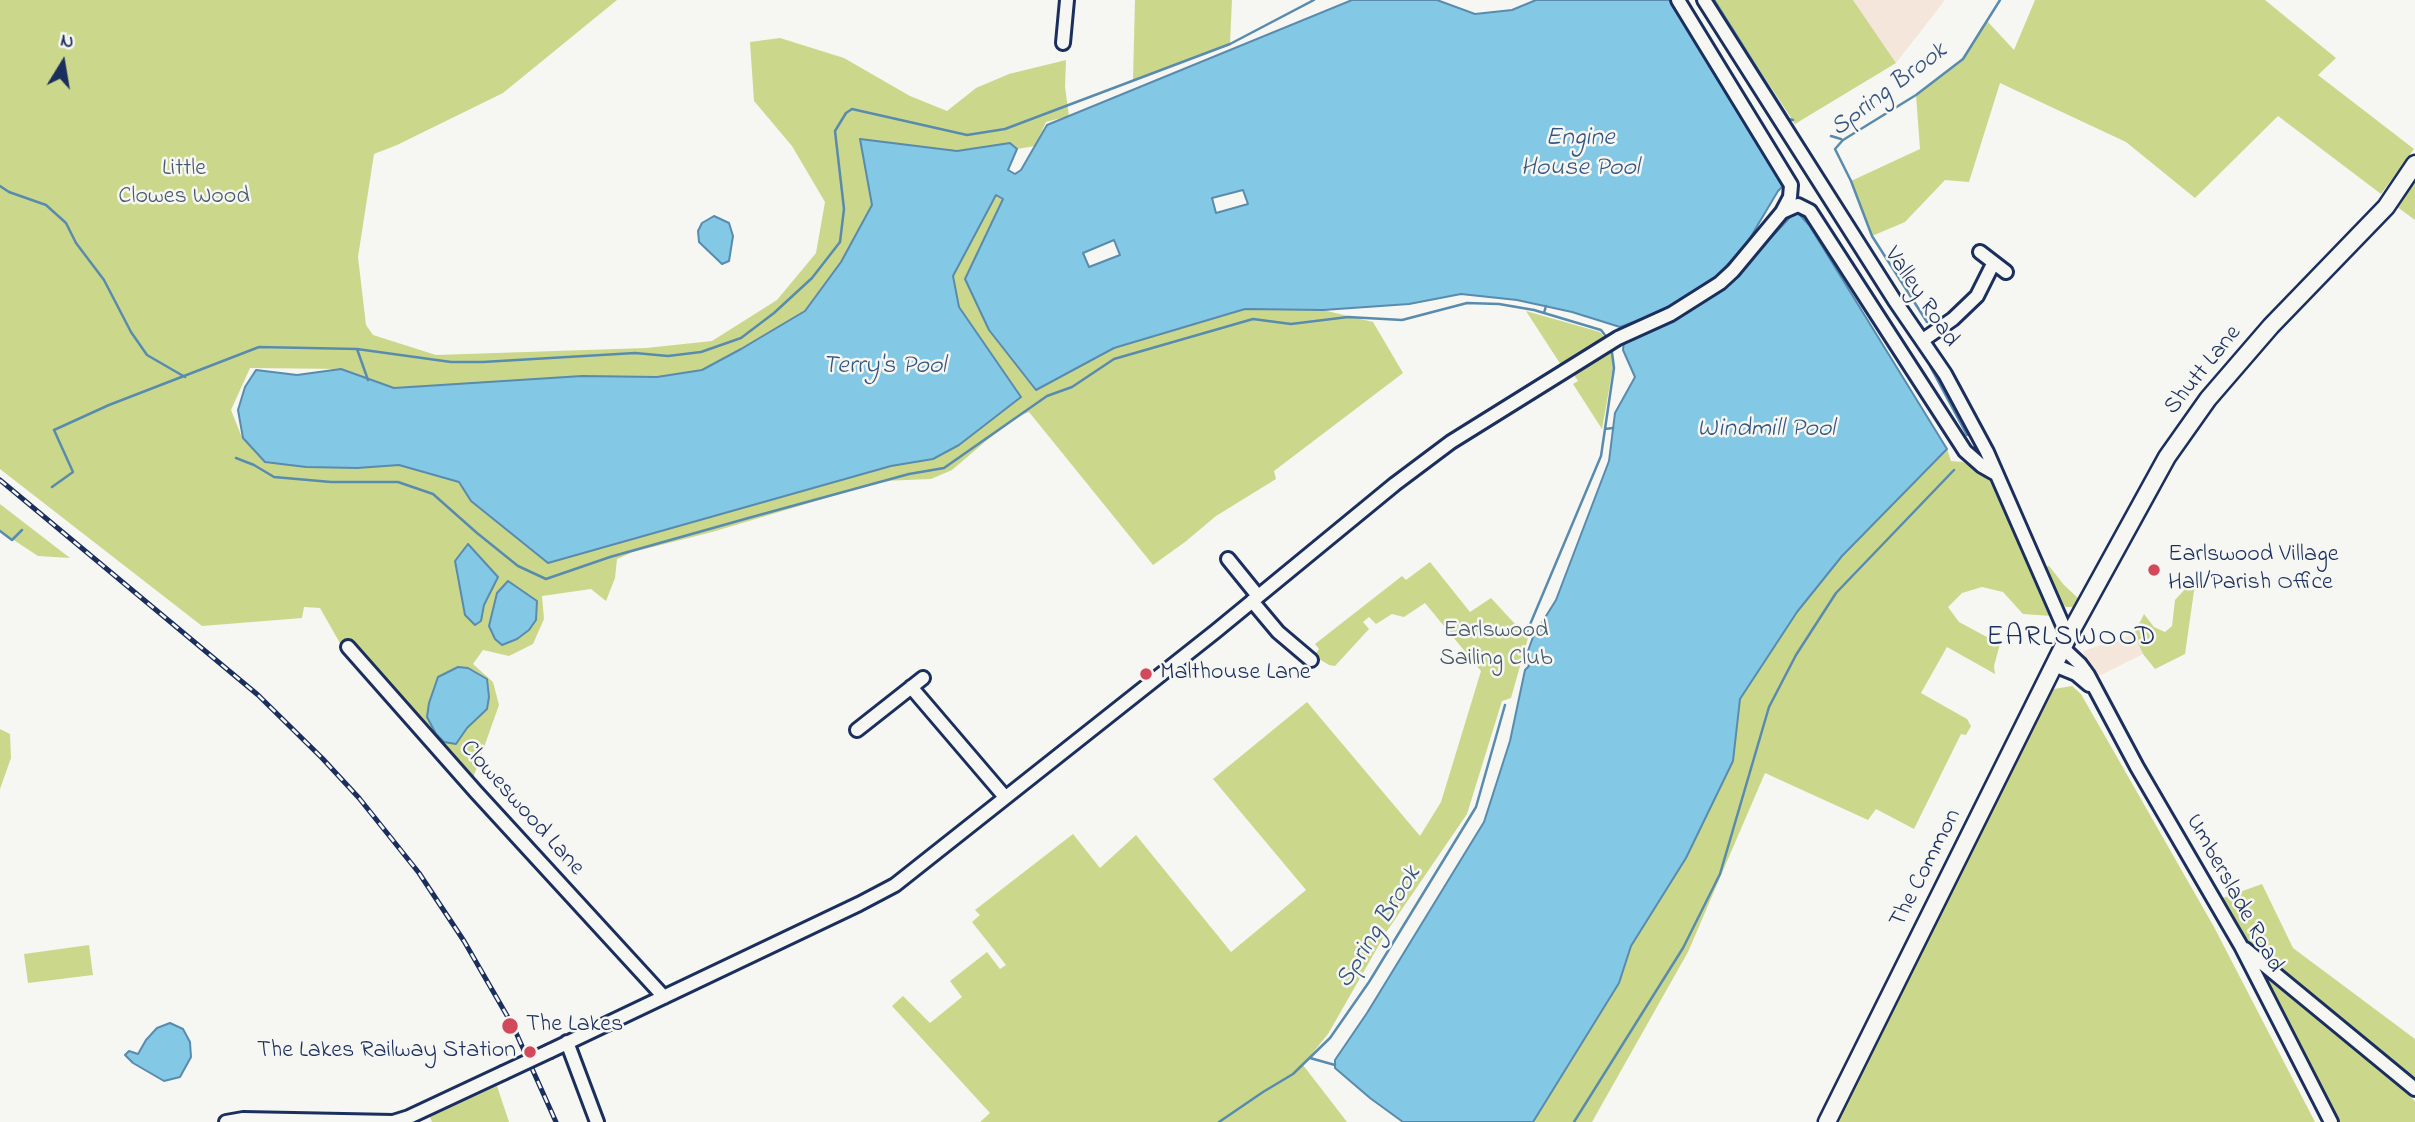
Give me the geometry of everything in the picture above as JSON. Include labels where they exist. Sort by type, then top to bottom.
[{"type":"main road","name":"Shutt Lane","points":[[2066,642],[2149,486],[2195,416],[2271,326],[2386,207],[2415,163]]},
{"type":"main road","name":"The Common","points":[[1827,1122],[2066,642]]},
{"type":"street","points":[[1063,43],[1067,0]]},
{"type":"street","points":[[226,1122],[243,1119],[393,1122],[409,1117],[664,998],[891,887],[1451,442],[1605,345],[1671,314],[1720,283],[1756,245],[1782,212],[1792,192],[1787,175],[1678,0]]},
{"type":"street","name":"Valley Road","points":[[1704,0],[1880,278],[1923,340],[1968,416],[1987,452],[2066,642]]},
{"type":"street","points":[[1782,212],[1798,205],[1810,211],[1965,451],[1996,474]]},
{"type":"street","points":[[1980,252],[2007,272]]},
{"type":"street","points":[[1923,340],[1953,319],[1977,296],[1993,264]]},
{"type":"street","points":[[1228,559],[1278,632],[1311,660]]},
{"type":"street","name":"Umberslade Road","points":[[2066,642],[2241,946],[2331,1122]]},
{"type":"street","name":"Cloweswood Lane","points":[[348,647],[664,998]]},
{"type":"street","name":"Umberslade Road","points":[[2054,665],[2076,674],[2094,690]]},
{"type":"street","points":[[857,730],[923,678]]},
{"type":"street","points":[[911,687],[1004,797]]},
{"type":"street","points":[[2241,946],[2415,1089]]},
{"type":"street","points":[[567,1042],[597,1122]]},
{"type":"shaded area","points":[[1853,0],[1945,0],[1896,63]]},
{"type":"shaded area","points":[[2134,634],[2143,654],[2093,679],[2083,651]]},
{"type":"green space","name":"Little Clowes Wood","points":[[0,0],[617,0],[503,93],[374,154],[358,257],[366,325],[373,335],[436,355],[646,348],[712,341],[777,300],[816,253],[825,202],[792,146],[754,101],[750,42],[780,38],[844,58],[910,96],[947,111],[976,88],[1009,74],[1066,60],[1065,87],[1069,116],[1046,122],[1035,146],[1017,149],[1010,143],[957,151],[860,139],[872,205],[841,262],[805,311],[702,370],[657,377],[582,376],[394,388],[341,369],[250,368],[231,410],[241,435],[265,462],[306,467],[399,465],[459,482],[471,501],[547,563],[891,466],[933,459],[1020,397],[959,307],[953,276],[996,194],[1003,198],[965,279],[1036,390],[1114,348],[1245,309],[1323,310],[1373,322],[1403,373],[1274,471],[1276,479],[1216,516],[1153,565],[1029,412],[1019,416],[952,470],[931,479],[883,481],[712,532],[633,552],[617,559],[615,578],[606,601],[591,589],[542,596],[544,619],[533,644],[509,656],[483,650],[473,664],[493,682],[499,705],[472,781],[345,652],[320,608],[304,607],[302,618],[202,626],[0,469]]},
{"type":"green space","points":[[1135,0],[1232,0],[1230,44],[1133,80]]},
{"type":"green space","points":[[1714,0],[1853,0],[1896,63],[1795,124]]},
{"type":"green space","points":[[2035,0],[2265,0],[2336,58],[2318,75],[2414,149],[2381,194],[2278,116],[2195,198],[2126,142],[2000,83],[1969,182],[1945,180],[1905,222],[1872,236],[1851,181],[1920,149],[1916,95],[1963,59],[1982,26],[1988,22],[2014,50]]},
{"type":"green space","points":[[2415,178],[2415,220],[2396,206]]},
{"type":"green space","points":[[1526,311],[1600,332],[1605,338],[1561,365]]},
{"type":"green space","points":[[1611,350],[1613,367],[1602,429],[1573,384],[1578,381],[1574,375]]},
{"type":"green space","points":[[1947,449],[1951,461],[1963,462],[1988,477],[2052,616],[2023,614],[2003,592],[1982,587],[1962,593],[1948,607],[1959,622],[2000,644],[1994,666],[1995,674],[1947,647],[1921,693],[1967,719],[1971,726],[1966,735],[1961,734],[1914,829],[1876,809],[1868,820],[1765,773],[1688,952],[1592,1122],[1533,1122],[1619,983],[1631,946],[1686,858],[1732,762],[1740,699],[1797,612],[1842,556]]},
{"type":"green space","points":[[0,504],[70,558],[38,556],[0,531]]},
{"type":"green space","name":"Earlswood Sailing Club","points":[[1430,562],[1470,612],[1491,598],[1528,638],[1511,698],[1502,701],[1467,814],[1387,931],[1328,1034],[1303,1065],[1347,1122],[980,1122],[990,1113],[892,1006],[903,996],[930,1023],[962,997],[950,981],[987,952],[1000,969],[1006,965],[972,922],[980,915],[975,910],[1073,834],[1100,868],[1136,835],[1231,952],[1306,890],[1213,779],[1307,702],[1420,836],[1441,802],[1481,671],[1425,603],[1404,617],[1392,614],[1376,624],[1369,617],[1363,622],[1369,629],[1335,666],[1314,656],[1319,649],[1315,644],[1402,576],[1406,580]]},
{"type":"green space","points":[[2049,566],[2079,599],[2073,607],[2066,607],[2061,603],[2042,567]]},
{"type":"green space","points":[[2196,577],[2185,654],[2155,669],[2143,654],[2134,634],[2144,614],[2154,627],[2165,632],[2172,626],[2175,600]]},
{"type":"green space","points":[[2072,686],[2081,694],[2214,927],[2315,1122],[1835,1122],[2048,690]]},
{"type":"green space","points":[[0,729],[10,734],[11,758],[0,789]]},
{"type":"green space","points":[[2262,884],[2293,948],[2415,1039],[2415,1077],[2249,943],[2220,899]]},
{"type":"green space","points":[[89,945],[93,975],[28,983],[24,954]]},
{"type":"green space","points":[[2270,974],[2415,1101],[2415,1122],[2339,1122],[2264,978]]},
{"type":"green space","points":[[497,1086],[509,1122],[432,1122],[430,1117]]},
{"type":"water","name":"Engine House Pool","points":[[1352,0],[1437,0],[1475,14],[1512,10],[1536,0],[1671,0],[1783,186],[1744,248],[1710,282],[1663,311],[1620,327],[1572,312],[1517,300],[1461,294],[1409,304],[1323,310],[1245,309],[1114,348],[1036,390],[989,330],[965,279],[1003,199],[996,195],[953,276],[959,307],[1021,397],[959,445],[933,459],[891,466],[548,563],[471,501],[459,482],[399,465],[306,467],[265,462],[243,438],[238,410],[245,387],[256,370],[297,375],[341,369],[394,388],[582,376],[657,377],[702,370],[805,311],[841,262],[872,205],[860,139],[957,151],[1010,143],[1017,149],[1008,170],[1015,174],[1021,170],[1047,125]],"holes":[[[1243,190],[1248,204],[1216,213],[1212,198]],[[1114,240],[1120,255],[1089,267],[1083,253]]]},
{"type":"water","name":"Windmill Pool","points":[[1796,211],[1809,225],[1947,449],[1842,556],[1797,612],[1740,699],[1733,761],[1686,858],[1631,946],[1619,983],[1533,1122],[1403,1122],[1335,1068],[1335,1060],[1367,1013],[1484,822],[1510,741],[1525,670],[1529,666],[1525,659],[1533,637],[1556,600],[1609,461],[1615,413],[1635,377],[1623,350],[1624,341],[1680,317],[1730,281]]},
{"type":"water","points":[[714,216],[729,223],[733,236],[729,261],[722,264],[699,242],[698,231],[702,223]]},
{"type":"water","points":[[468,544],[498,577],[484,605],[481,621],[475,625],[465,615],[455,561]]},
{"type":"water","points":[[508,581],[537,601],[536,620],[529,630],[517,639],[502,645],[495,639],[489,626],[497,593]]},
{"type":"water","points":[[458,667],[468,668],[487,679],[489,697],[487,709],[467,728],[456,744],[444,742],[436,734],[427,717],[438,677]]},
{"type":"water","points":[[170,1023],[183,1029],[190,1042],[191,1057],[180,1077],[164,1081],[133,1063],[125,1055],[129,1051],[138,1054],[157,1028]]},
{"type":"waterway","points":[[52,487],[73,472],[54,430],[109,405],[259,347],[357,349],[451,362],[483,362],[635,353],[668,356],[701,352],[741,338],[774,313],[812,278],[840,242],[844,209],[835,131],[846,113],[852,109],[967,135],[1005,129],[1230,44],[1314,0]]},
{"type":"waterway","points":[[1714,0],[1789,119],[1793,120]]},
{"type":"waterway","name":"Spring Brook","points":[[1927,322],[1872,236],[1851,181],[1835,149],[1843,140],[1916,95],[1963,59],[2000,0]]},
{"type":"waterway","points":[[1831,136],[1841,139]]},
{"type":"waterway","points":[[0,186],[9,192],[46,205],[66,223],[76,243],[104,280],[131,332],[147,355],[185,377]]},
{"type":"waterway","points":[[236,458],[274,477],[331,482],[398,482],[433,494],[518,566],[546,579],[610,557],[752,517],[909,474],[944,468],[1047,396],[1072,387],[1114,359],[1253,319],[1291,324],[1348,317],[1402,320],[1467,303],[1499,304],[1534,310],[1601,330],[1608,339]]},
{"type":"waterway","points":[[1544,313],[1546,306]]},
{"type":"waterway","points":[[1526,634],[1601,456],[1614,368],[1611,345]]},
{"type":"waterway","points":[[357,349],[368,380]]},
{"type":"waterway","points":[[1930,366],[1967,435]]},
{"type":"waterway","points":[[1605,429],[1613,428]]},
{"type":"waterway","points":[[1574,1122],[1683,948],[1720,874],[1769,707],[1796,655],[1836,593],[1954,470]]},
{"type":"waterway","points":[[0,531],[12,540],[22,530]]},
{"type":"waterway","name":"Spring Brook","points":[[1219,1122],[1293,1074],[1330,1038],[1369,982],[1476,807],[1505,705]]},
{"type":"waterway","points":[[1310,1058],[1335,1065]]},
{"type":"railway","points":[[0,480],[258,695],[359,798],[419,873],[464,941],[513,1026],[556,1122]]},
{"type":"place","name":"Earlswood Village Hall/Parish Office","points":[[2154,570]]},
{"type":"place","name":"Malthouse Lane","points":[[1146,674]]},
{"type":"place","name":"The Lakes","points":[[510,1026]]},
{"type":"place","name":"The Lakes Railway Station","points":[[530,1052]]},
{"type":"district","name":"EARLSWOOD","points":[[2072,639]]},
{"type":"water label","name":"Terry's Pool","points":[[884,368]]}]
